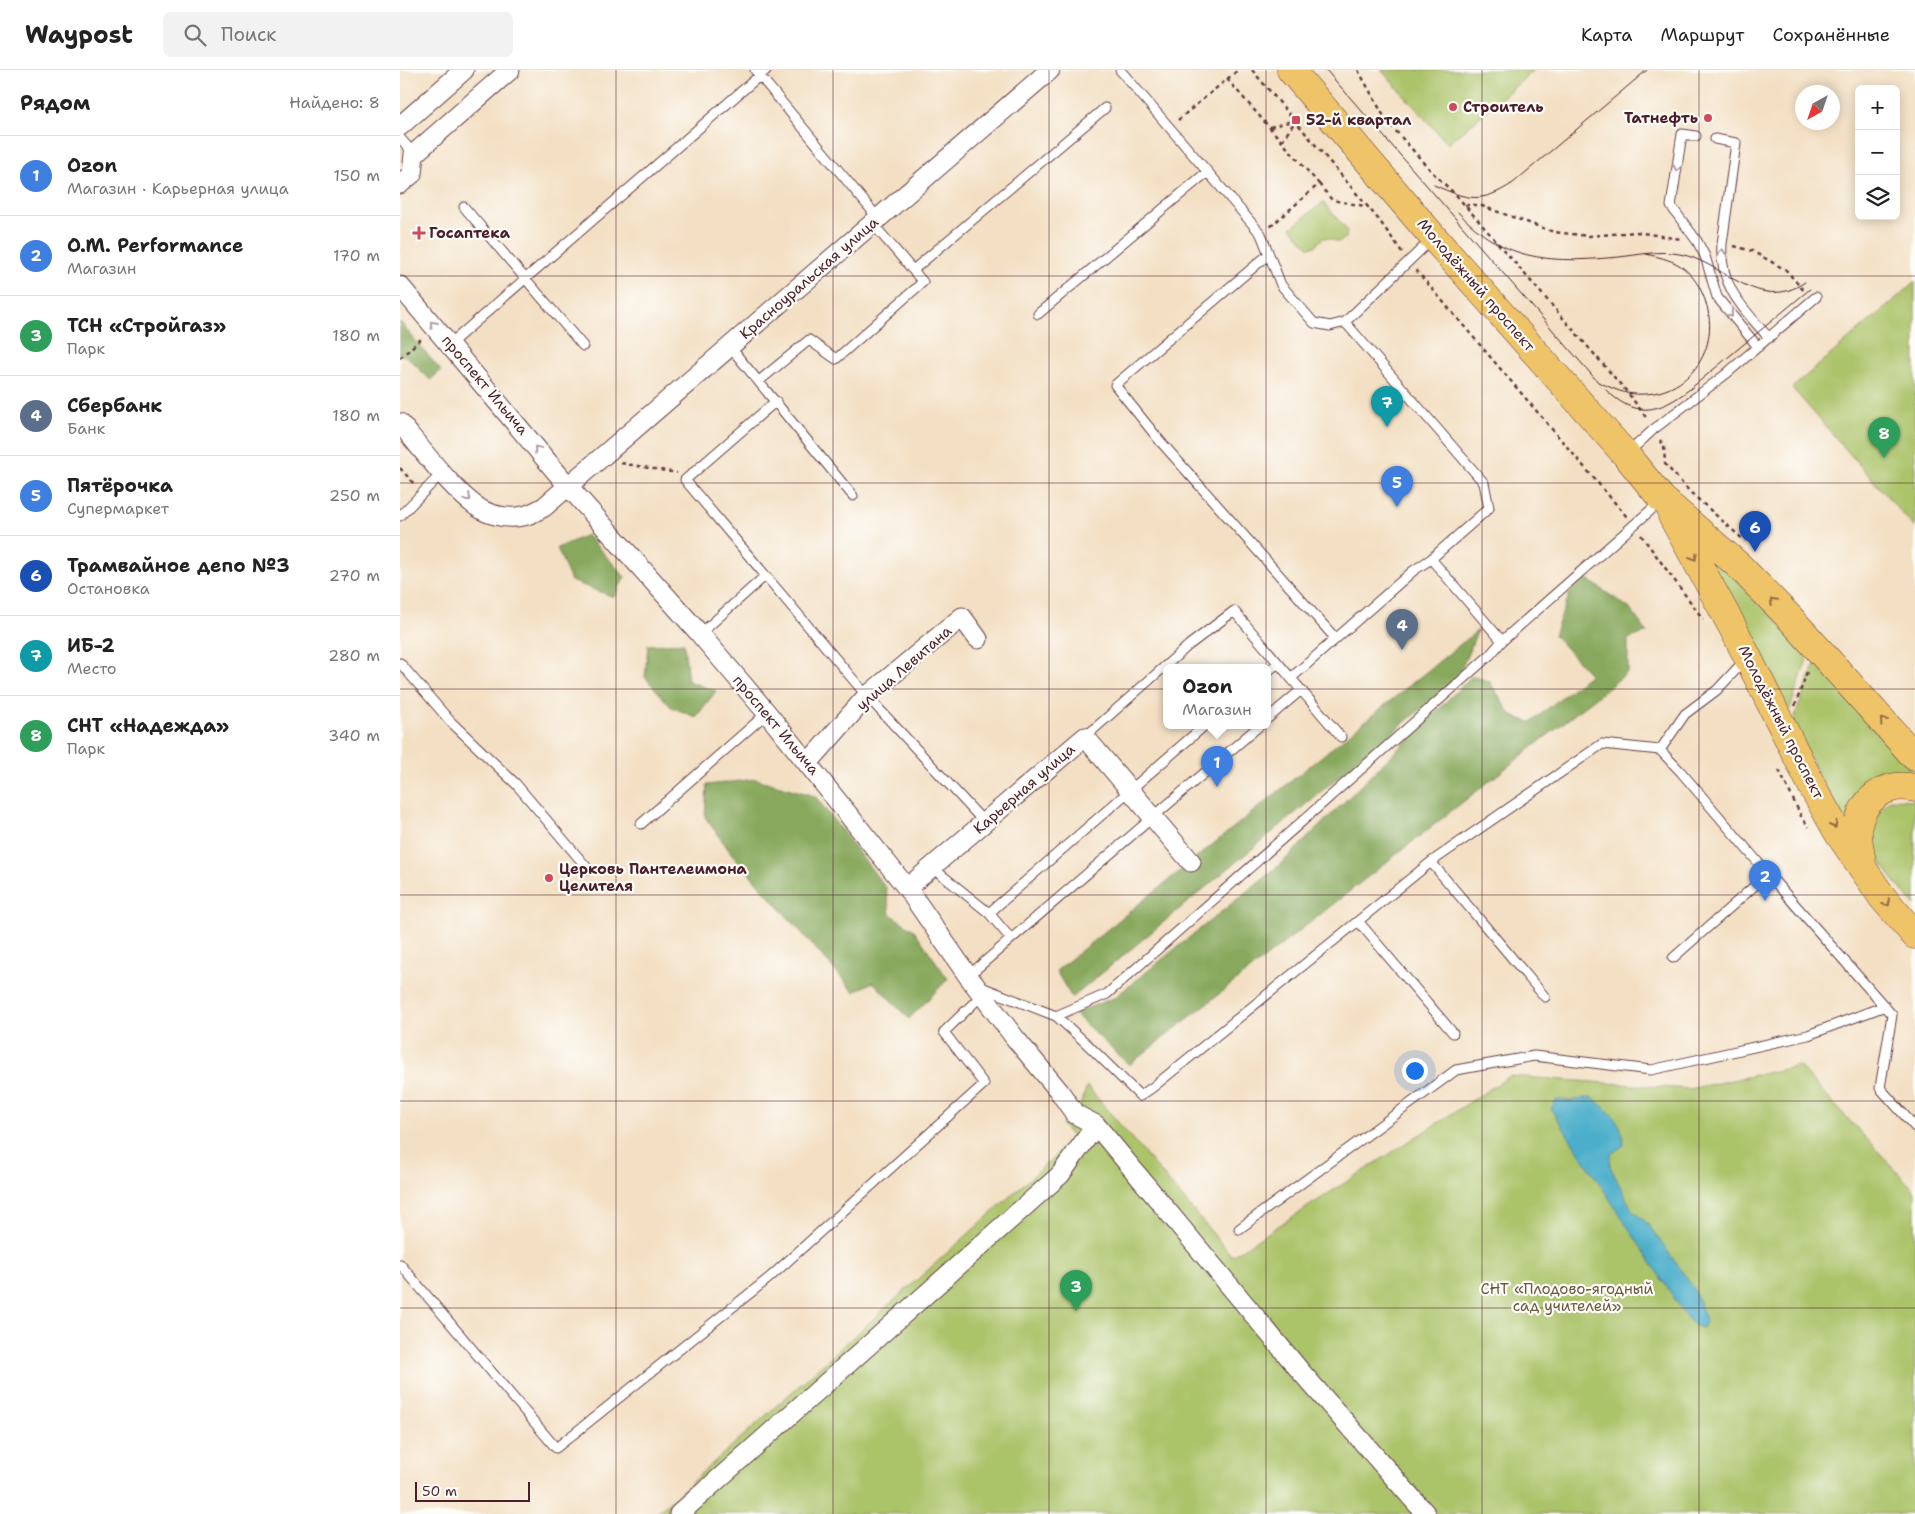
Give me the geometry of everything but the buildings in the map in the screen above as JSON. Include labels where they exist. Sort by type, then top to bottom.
[{"type":"main road","name":"Молодёжный проспект","points":[[1291,70],[1434,238],[1626,455],[1662,499],[1739,566],[1791,619],[1915,757]]},
{"type":"main road","name":"Молодёжный проспект","points":[[1662,499],[1748,658],[1813,788],[1838,831],[1882,898],[1915,935]]},
{"type":"main road","points":[[1863,868],[1858,831],[1861,814],[1869,800],[1880,791],[1896,786],[1915,788]]},
{"type":"street","points":[[400,126],[464,70]]},
{"type":"street","points":[[400,184],[412,174],[414,154],[510,70]]},
{"type":"street","name":"Красноуральская улица","points":[[568,486],[1050,70]]},
{"type":"street","name":"проспект Ильича","points":[[400,286],[568,486],[700,634],[767,713],[907,888],[975,985],[1075,1114],[1096,1125]]},
{"type":"street","points":[[400,423],[443,473],[467,498],[482,510],[504,517],[524,516],[544,507],[568,486]]},
{"type":"street","name":"улица Левитана","points":[[808,763],[867,696],[962,617],[978,639]]},
{"type":"street","name":"Карьерная улица","points":[[907,888],[933,868],[1085,737],[1191,862]]},
{"type":"street","points":[[679,1514],[1060,1175],[1096,1125],[1302,1373],[1426,1514]]},
{"type":"lane","points":[[1120,70],[1261,234],[1281,285],[1314,323],[1330,326],[1345,322],[1434,238]]},
{"type":"lane","points":[[450,344],[760,72],[923,282],[836,359],[809,340],[759,381]]},
{"type":"lane","points":[[913,270],[1105,108]]},
{"type":"lane","points":[[1696,136],[1682,134],[1671,206],[1697,241],[1705,256],[1717,297],[1758,347]]},
{"type":"lane","points":[[400,138],[414,154]]},
{"type":"lane","points":[[1715,139],[1736,143],[1722,244],[1721,259],[1724,274],[1731,292],[1769,338]]},
{"type":"lane","points":[[1038,314],[1207,172]]},
{"type":"lane","points":[[464,207],[583,346]]},
{"type":"lane","points":[[1269,254],[1115,385],[1160,441],[1336,639]]},
{"type":"lane","points":[[1626,455],[1654,429],[1720,379],[1815,299]]},
{"type":"lane","points":[[1291,678],[1413,571],[1431,559],[1489,508],[1484,483],[1345,322]]},
{"type":"lane","points":[[730,347],[853,496]]},
{"type":"lane","points":[[776,401],[685,480],[867,696],[985,823]]},
{"type":"lane","points":[[400,516],[443,473]]},
{"type":"lane","points":[[1056,1016],[1107,994],[1490,655],[1502,641],[1662,499]]},
{"type":"lane","points":[[1431,559],[1502,641]]},
{"type":"lane","points":[[700,634],[765,576]]},
{"type":"lane","points":[[1168,664],[1234,611],[1341,736]]},
{"type":"lane","points":[[1660,750],[1685,714],[1717,690],[1748,658]]},
{"type":"lane","points":[[400,663],[450,721],[516,784],[589,870]]},
{"type":"lane","points":[[1271,669],[1278,663]]},
{"type":"lane","points":[[1085,737],[1163,668]]},
{"type":"lane","points":[[1271,716],[1301,690]]},
{"type":"lane","points":[[641,824],[767,713]]},
{"type":"lane","points":[[989,913],[1200,729]]},
{"type":"lane","points":[[400,1264],[556,1448],[769,1278],[984,1084],[944,1032],[975,985],[1011,940],[1255,729]]},
{"type":"lane","points":[[975,985],[1056,1016],[1140,1096],[1431,862],[1602,744],[1660,750],[1892,1015],[1880,1088],[1915,1128]]},
{"type":"lane","points":[[1431,862],[1545,997]]},
{"type":"lane","points":[[933,868],[989,913],[1011,940]]},
{"type":"lane","points":[[1673,958],[1768,874]]},
{"type":"lane","points":[[1358,921],[1454,1034]]},
{"type":"lane","points":[[1239,1229],[1456,1070],[1534,1056],[1651,1070],[1808,1035],[1885,1006]]},
{"type":"path","points":[[1169,127],[1238,70]]},
{"type":"path","points":[[1252,70],[1369,207],[1409,262],[1634,525]]},
{"type":"path","points":[[1358,70],[1386,120],[1434,174],[1465,205],[1628,393],[1649,421]]},
{"type":"path","points":[[1227,79],[1332,200],[1369,207]]},
{"type":"path","points":[[1270,127],[1296,120]]},
{"type":"path","points":[[1282,141],[1296,120]]},
{"type":"path","points":[[1261,234],[1319,184]]},
{"type":"path","points":[[1465,205],[1479,205],[1554,232],[1590,236],[1636,232],[1697,241]]},
{"type":"path","points":[[1722,244],[1752,251],[1786,270],[1815,299]]},
{"type":"path","points":[[400,358],[421,339]]},
{"type":"path","points":[[598,460],[680,474],[685,480]]},
{"type":"path","points":[[400,468],[423,493]]},
{"type":"path","points":[[1793,710],[1810,666]]},
{"type":"green space","name":"Строитель","points":[[1381,70],[1534,70],[1448,144]]},
{"type":"green space","points":[[1323,202],[1347,230],[1346,238],[1338,242],[1324,238],[1316,246],[1308,247],[1291,228]]},
{"type":"green space","points":[[1915,282],[1915,528],[1792,388]]},
{"type":"green space","points":[[400,322],[441,371],[430,380],[406,356],[400,355]]},
{"type":"green space","points":[[1683,523],[1809,654],[1788,714]]},
{"type":"green space","points":[[587,535],[625,577],[614,597],[571,581],[557,548]]},
{"type":"green space","points":[[1587,579],[1629,608],[1647,632],[1628,639],[1628,672],[1129,1065],[1074,1013],[1114,998],[1282,863],[1472,676],[1489,681],[1512,716],[1531,722],[1590,674],[1554,635],[1573,585]]},
{"type":"green space","points":[[1478,630],[1457,679],[1072,998],[1056,971]]},
{"type":"green space","points":[[684,643],[688,681],[716,691],[696,717],[671,707],[645,677],[648,645]]},
{"type":"green space","points":[[1816,661],[1915,773],[1847,827],[1792,724]]},
{"type":"green space","points":[[756,779],[815,796],[886,888],[890,914],[914,930],[948,979],[909,1019],[873,982],[854,992],[731,853],[705,817],[707,785]]},
{"type":"green space","points":[[1890,799],[1915,800],[1915,905],[1883,866],[1872,842],[1870,830],[1872,820]]},
{"type":"green space","name":"СНТ «Плодово-ягодный сад учителей»","points":[[1799,1066],[1915,1191],[1915,1514],[656,1514],[1074,1139],[1062,1125],[1078,1111],[1087,1086],[1232,1256],[1510,1076],[1689,1089]]},
{"type":"water","points":[[1591,1097],[1614,1117],[1621,1129],[1624,1145],[1611,1154],[1610,1166],[1632,1210],[1648,1224],[1693,1287],[1706,1320],[1702,1328],[1696,1326],[1687,1318],[1551,1109],[1556,1100],[1571,1101]]},
{"type":"tram line","points":[[1326,70],[1598,382],[1627,393],[1648,394],[1667,389],[1683,380],[1696,368],[1705,352],[1709,334],[1709,315],[1703,295],[1693,278],[1675,263],[1646,254]]},
{"type":"tram line","points":[[1434,185],[1456,194],[1474,198],[1483,197],[1502,190],[1513,183],[1647,70]]},
{"type":"tram line","points":[[1458,212],[1476,229],[1494,241],[1512,250],[1532,256],[1573,260],[1672,253],[1695,259],[1741,283],[1772,293],[1788,291],[1805,282]]},
{"type":"tram line","points":[[1605,389],[1616,399],[1637,409],[1647,409],[1668,403],[1690,389],[1810,289]]},
{"type":"place","name":"Строитель","points":[[1453,107]]},
{"type":"place","name":"Татнефть","points":[[1708,118]]},
{"type":"place","name":"52-й квартал","points":[[1296,120]]},
{"type":"place","name":"Госаптека","points":[[419,233]]},
{"type":"place","name":"ИБ-2","points":[[1387,427]]},
{"type":"place","name":"СНТ «Надежда»","points":[[1884,458]]},
{"type":"place","name":"Пятёрочка","points":[[1397,507]]},
{"type":"place","name":"Трамвайное депо №3","points":[[1755,552]]},
{"type":"place","name":"Сбербанк","points":[[1402,650]]},
{"type":"place","name":"Ozon","points":[[1217,787]]},
{"type":"place","name":"Церковь Пантелеимона Целителя","points":[[549,878]]},
{"type":"place","name":"O.M. Performance","points":[[1765,901]]},
{"type":"place","name":"ТСН «Стройгаз»","points":[[1076,1311]]}]
